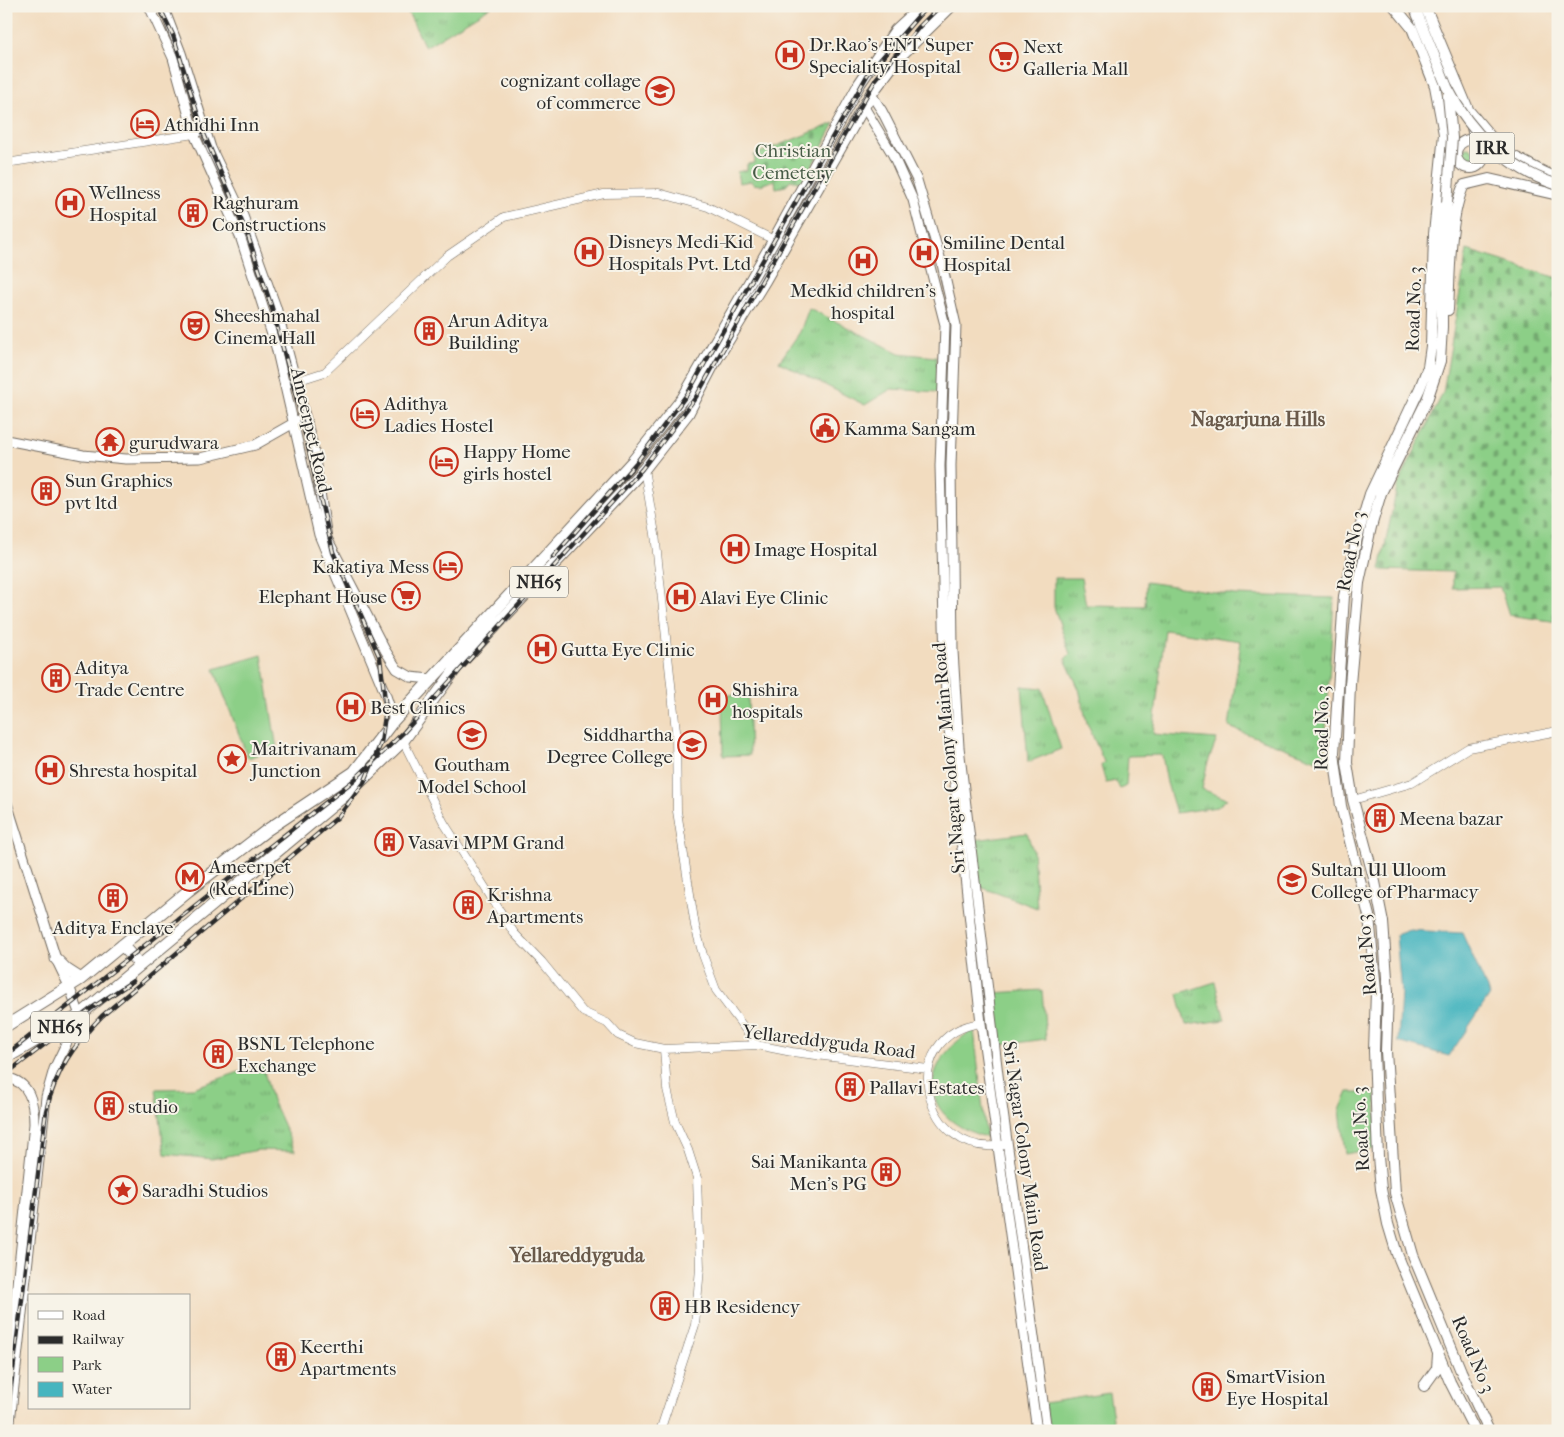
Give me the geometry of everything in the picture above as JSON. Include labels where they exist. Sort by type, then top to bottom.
[{"type":"highway","name":"NH65","points":[[6,1058],[80,1016],[110,989],[355,787],[403,741],[457,667],[644,469],[688,412],[698,383],[860,83],[896,30],[922,6]]},
{"type":"highway","name":"NH65","points":[[6,1026],[81,979],[267,830],[354,772],[394,720],[430,679],[633,460],[698,383],[871,94],[898,58],[951,6]]},
{"type":"highway","points":[[122,946],[140,965]]},
{"type":"highway","points":[[56,959],[67,970],[81,979]]},
{"type":"main road","name":"Ameerpet Road","points":[[149,6],[173,58],[194,134],[241,239],[265,311],[294,423],[319,534],[385,693],[394,720]]},
{"type":"main road","name":"Ameerpet Road","points":[[163,6],[181,53],[205,130],[242,213],[276,307],[313,446],[327,538],[380,642],[397,669],[411,677],[430,679]]},
{"type":"main road","points":[[1394,6],[1412,28]]},
{"type":"main road","points":[[1401,6],[1412,28],[1435,86],[1441,111],[1458,148],[1439,174]]},
{"type":"main road","name":"IRR","points":[[1414,6],[1447,87],[1467,120],[1489,146],[1526,173],[1558,185]]},
{"type":"main road","name":"IRR","points":[[1425,6],[1468,109],[1478,143],[1484,159],[1470,168],[1457,161],[1458,148],[1468,140],[1478,143],[1505,152],[1545,174],[1558,178]]},
{"type":"main road","points":[[1442,327],[1442,244],[1452,138],[1447,87]]},
{"type":"main road","name":"Sri Nagar Colony Main Road","points":[[871,94],[882,111],[917,180],[942,264],[956,325],[951,453],[954,690],[968,833],[1037,1431]]},
{"type":"main road","name":"Sri Nagar Colony Main Road","points":[[864,107],[893,154],[913,200],[945,325],[940,466],[944,655],[950,751],[981,1023],[1003,1145],[1047,1431]]},
{"type":"main road","points":[[1468,109],[1490,137],[1505,152]]},
{"type":"main road","name":"Road No. 3","points":[[1438,1352],[1397,1254],[1381,1189],[1374,1051],[1376,992],[1371,931],[1360,876],[1341,806],[1334,753],[1344,596],[1356,538],[1370,494],[1420,388],[1430,360],[1434,234],[1444,134],[1441,111]]},
{"type":"main road","points":[[1442,327],[1448,315],[1451,252],[1462,189],[1470,168],[1506,181]]},
{"type":"main road","name":"IRR","points":[[1462,189],[1489,179],[1506,181],[1558,195]]},
{"type":"main road","points":[[1438,190],[1462,189]]},
{"type":"main road","name":"Road No 3","points":[[1442,327],[1441,349],[1436,377],[1377,504],[1359,584],[1350,684],[1347,764],[1353,800],[1375,882],[1383,922],[1388,992],[1386,1052],[1395,1193],[1412,1254],[1461,1371],[1489,1431]]},
{"type":"main road","points":[[6,440],[82,455],[118,458],[200,458],[255,445],[304,418]]},
{"type":"main road","points":[[6,800],[56,959],[70,986],[80,1016],[54,1069],[46,1096],[9,1431]]},
{"type":"main road","points":[[6,1078],[14,1079],[22,1084],[29,1093],[33,1102],[34,1124],[6,1388]]},
{"type":"main road","points":[[1424,1386],[1437,1368],[1438,1352]]},
{"type":"main road","name":"Road No 3","points":[[1438,1352],[1459,1403],[1475,1431]]},
{"type":"street","points":[[6,163],[194,134],[205,130]]},
{"type":"street","points":[[284,385],[325,372],[447,256],[504,217],[604,194],[659,193],[708,207],[774,240]]},
{"type":"street","points":[[644,469],[654,534],[676,731],[677,811],[695,926],[702,956],[716,990],[757,1045]]},
{"type":"street","points":[[1353,800],[1412,783],[1468,748],[1533,738],[1558,731]]},
{"type":"street","name":"Yellareddyguda Road","points":[[403,741],[444,822],[514,933],[542,962],[583,1012],[607,1023],[618,1035],[664,1049],[757,1045],[792,1052],[928,1069]]},
{"type":"street","points":[[981,1023],[961,1028],[945,1038],[933,1054],[928,1069],[929,1098],[933,1110],[944,1125],[970,1143],[1003,1145]]},
{"type":"street","points":[[660,1431],[695,1324],[700,1268],[696,1178],[688,1150],[675,1122],[667,1089],[664,1049]]},
{"type":"green space","points":[[405,6],[492,6],[425,47]]},
{"type":"green space","name":"Christian Cemetery","points":[[835,123],[803,183],[790,180],[786,186],[776,188],[775,180],[760,185],[753,184],[751,181],[739,183],[737,172],[747,170],[747,164],[755,163],[754,155]]},
{"type":"green space","points":[[1465,148],[1471,148],[1475,155],[1471,162],[1465,162],[1461,158],[1461,152]]},
{"type":"green space","points":[[1467,250],[1558,278],[1558,622],[1509,615],[1500,587],[1453,588],[1453,572],[1380,570],[1397,487],[1443,393]]},
{"type":"green space","points":[[809,308],[899,353],[936,357],[938,392],[891,389],[865,405],[779,362],[800,332]]},
{"type":"green space","points":[[1054,578],[1081,578],[1086,605],[1145,606],[1146,582],[1235,595],[1334,598],[1324,763],[1229,727],[1241,641],[1165,630],[1153,734],[1217,739],[1207,765],[1202,789],[1227,799],[1217,807],[1176,813],[1167,783],[1162,755],[1128,756],[1126,786],[1120,789],[1116,781],[1106,783],[1101,766],[1104,762],[1087,723],[1079,689],[1065,659],[1070,654],[1054,607]]},
{"type":"green space","points":[[262,655],[277,749],[248,758],[214,669]]},
{"type":"green space","points":[[1022,686],[1042,688],[1061,749],[1028,762]]},
{"type":"green space","points":[[748,693],[750,755],[723,756],[722,696]]},
{"type":"green space","points":[[1027,833],[1033,851],[1037,908],[978,886],[975,840]]},
{"type":"green space","points":[[1215,982],[1225,1020],[1186,1025],[1178,994]]},
{"type":"green space","points":[[1042,990],[1046,1039],[1001,1045],[993,993]]},
{"type":"green space","points":[[974,1029],[986,1137],[964,1128],[947,1117],[937,1104],[933,1089],[935,1074],[942,1058],[955,1043]]},
{"type":"green space","points":[[262,1064],[272,1100],[295,1151],[258,1150],[212,1159],[165,1154],[156,1089],[193,1088]]},
{"type":"green space","points":[[1348,1092],[1376,1092],[1378,1148],[1345,1154],[1340,1110]]},
{"type":"green space","points":[[1109,1393],[1115,1431],[1048,1431],[1044,1403]]},
{"type":"water","points":[[1409,930],[1462,933],[1490,995],[1449,1056],[1398,1042],[1401,993],[1396,935]]},
{"type":"railway","points":[[6,1425],[46,1111],[60,1071],[74,1048],[102,1016],[338,817],[364,783],[381,743],[386,709],[380,658],[333,552],[295,392],[272,308],[248,236],[203,132],[173,35],[159,6]]},
{"type":"railway","points":[[553,557],[636,463],[688,393],[868,74],[927,6]]},
{"type":"railway","points":[[6,1055],[353,781],[404,732],[642,469],[696,397],[876,79],[919,27],[940,6]]},
{"type":"railway","points":[[6,1074],[92,1008],[133,981]]},
{"type":"place","name":"Dr.Rao's ENT Super Speciality Hospital","points":[[790,55]]},
{"type":"place","name":"Next Galleria Mall","points":[[1004,57]]},
{"type":"place","name":"cognizant collage of commerce","points":[[660,91]]},
{"type":"place","name":"Athidhi Inn","points":[[145,124]]},
{"type":"place","name":"Wellness Hospital","points":[[70,203]]},
{"type":"place","name":"Raghuram Constructions","points":[[193,213]]},
{"type":"place","name":"Disneys Medi-Kid Hospitals Pvt. Ltd","points":[[589,252]]},
{"type":"place","name":"Smiline Dental Hospital","points":[[924,253]]},
{"type":"place","name":"Medkid children's hospital","points":[[863,261]]},
{"type":"place","name":"Sheeshmahal Cinema Hall","points":[[195,326]]},
{"type":"place","name":"Arun Aditya Building","points":[[429,331]]},
{"type":"place","name":"Adithya Ladies Hostel","points":[[365,414]]},
{"type":"place","name":"Kamma Sangam","points":[[825,428]]},
{"type":"place","name":"gurudwara","points":[[110,442]]},
{"type":"place","name":"Happy Home girls hostel","points":[[444,462]]},
{"type":"place","name":"Sun Graphics pvt ltd","points":[[46,491]]},
{"type":"place","name":"Image Hospital","points":[[735,549]]},
{"type":"place","name":"Kakatiya Mess","points":[[448,566]]},
{"type":"place","name":"Elephant House","points":[[406,596]]},
{"type":"place","name":"Alavi Eye Clinic","points":[[681,597]]},
{"type":"place","name":"Gutta Eye Clinic","points":[[542,649]]},
{"type":"place","name":"Aditya Trade Centre","points":[[56,678]]},
{"type":"place","name":"Shishira hospitals","points":[[713,700]]},
{"type":"place","name":"Best Clinics","points":[[351,707]]},
{"type":"place","name":"Goutham Model School","points":[[472,735]]},
{"type":"place","name":"Siddhartha Degree College","points":[[692,745]]},
{"type":"place","name":"Maitrivanam Junction","points":[[232,759]]},
{"type":"place","name":"Shresta hospital","points":[[50,770]]},
{"type":"place","name":"Meena bazar","points":[[1380,818]]},
{"type":"place","name":"Vasavi MPM Grand","points":[[389,842]]},
{"type":"place","name":"Ameerpet (Red Line)","points":[[190,877]]},
{"type":"place","name":"Sultan Ul Uloom College of Pharmacy","points":[[1292,880]]},
{"type":"place","name":"Aditya Enclave","points":[[113,898]]},
{"type":"place","name":"Krishna Apartments","points":[[468,905]]},
{"type":"place","name":"BSNL Telephone Exchange","points":[[218,1054]]},
{"type":"place","name":"Pallavi Estates","points":[[850,1087]]},
{"type":"place","name":"studio","points":[[109,1106]]},
{"type":"place","name":"Sai Manikanta Men's PG","points":[[886,1172]]},
{"type":"place","name":"Saradhi Studios","points":[[123,1190]]},
{"type":"place","name":"HB Residency","points":[[665,1306]]},
{"type":"place","name":"Keerthi Apartments","points":[[281,1357]]},
{"type":"place","name":"SmartVision Eye Hospital","points":[[1207,1387]]},
{"type":"district","name":"Nagarjuna Hills","points":[[1258,419]]},
{"type":"district","name":"Yellareddyguda","points":[[577,1255]]}]
